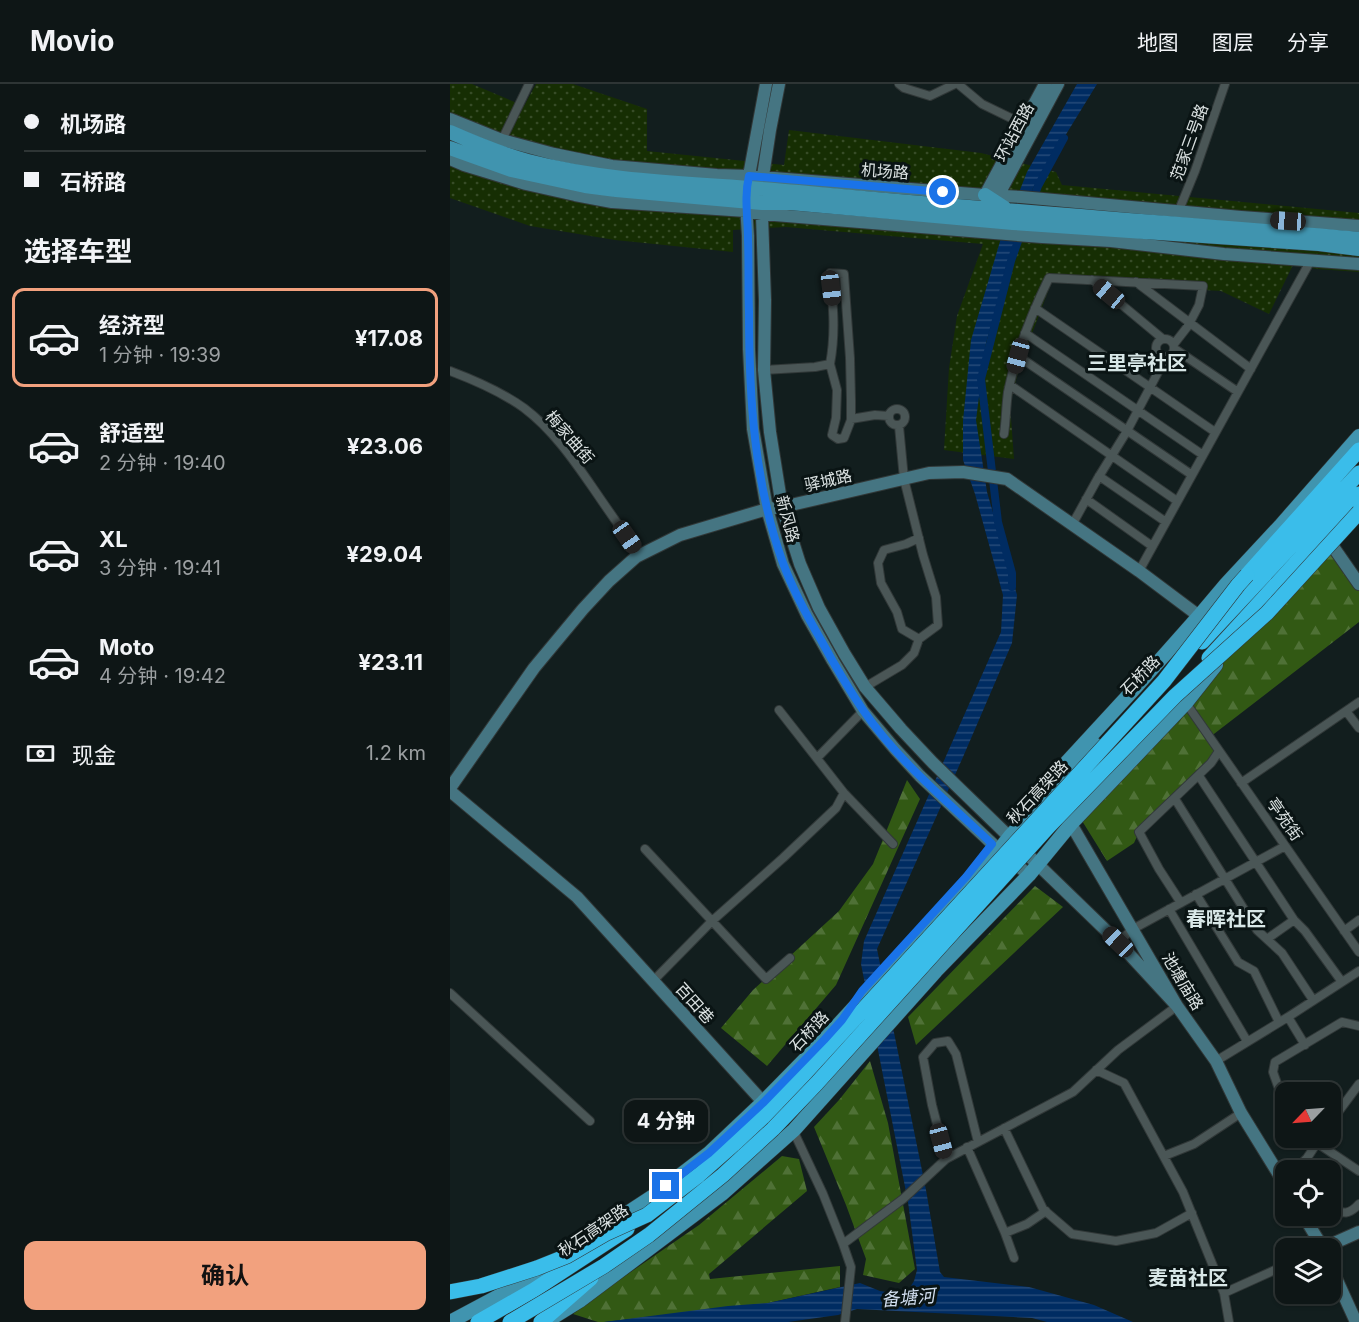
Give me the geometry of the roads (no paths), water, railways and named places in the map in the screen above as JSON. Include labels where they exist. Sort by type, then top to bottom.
[{"type":"highway","points":[[1164,681],[1238,585],[1359,450]]},
{"type":"highway","name":"秋石高架路","points":[[478,1322],[534,1290],[647,1215],[699,1175],[763,1118],[1359,472]]},
{"type":"highway","name":"秋石高架路","points":[[510,1322],[604,1266],[657,1228],[723,1175],[773,1129],[1049,826],[1180,700],[1258,603],[1359,494]]},
{"type":"highway","points":[[1180,700],[1266,613],[1359,512]]},
{"type":"highway","points":[[450,1292],[481,1286],[537,1268],[567,1256],[605,1234],[647,1215]]},
{"type":"highway","points":[[543,1322],[604,1266]]},
{"type":"main road","name":"新风路","points":[[766,84],[747,194],[749,349],[753,429],[767,509],[783,564],[807,615],[833,661],[863,711],[894,749],[996,847],[1033,870]]},
{"type":"main road","name":"新风路","points":[[779,84],[770,130],[762,196],[765,300],[764,370],[770,432],[782,507],[800,564],[819,608],[865,687],[901,729],[1007,833],[1033,870]]},
{"type":"main road","name":"环站西路","points":[[992,196],[1023,124],[1045,84]]},
{"type":"main road","name":"环站西路","points":[[992,196],[1058,84]]},
{"type":"main road","name":"机场路","points":[[450,119],[501,140],[554,154],[612,166],[717,175],[747,194]]},
{"type":"main road","name":"机场路","points":[[450,132],[527,161],[606,176],[710,186],[762,196],[1013,214],[1044,219],[1359,249]]},
{"type":"main road","name":"机场路","points":[[450,148],[511,170],[585,186],[616,190],[747,194],[1013,214],[1044,219],[1359,239]]},
{"type":"main road","name":"机场路","points":[[450,159],[526,184],[612,202],[747,194]]},
{"type":"main road","name":"机场路","points":[[762,196],[992,196]]},
{"type":"main road","points":[[992,196],[1013,214]]},
{"type":"main road","name":"机场路","points":[[1044,219],[1179,210],[1359,226]]},
{"type":"main road","name":"机场路","points":[[1044,219],[1111,241],[1224,254],[1359,264]]},
{"type":"main road","points":[[1007,833],[1359,436]]},
{"type":"main road","name":"石桥路","points":[[450,1322],[521,1284],[653,1196],[709,1153],[764,1102],[842,1020],[864,992],[1007,833],[1045,798],[1215,622],[1304,520],[1359,463]]},
{"type":"main road","name":"驿城路","points":[[450,789],[534,668],[609,581],[640,555],[680,535],[767,509],[929,473],[963,472],[1007,479],[1199,616],[1215,622]]},
{"type":"main road","points":[[543,1322],[581,1300],[722,1194],[794,1130],[944,963],[1033,870],[1180,700],[1359,504]]},
{"type":"main road","points":[[1327,538],[1359,584]]},
{"type":"main road","name":"百田巷","points":[[450,789],[577,897],[764,1102]]},
{"type":"main road","name":"池塘庙路","points":[[1045,798],[1071,824],[1178,1006],[1216,1061],[1241,1113],[1275,1166]]},
{"type":"main road","points":[[1033,870],[1118,942],[1178,1006]]},
{"type":"main road","points":[[1341,1240],[1359,1232]]},
{"type":"main road","points":[[1341,1289],[1356,1322]]},
{"type":"street","points":[[501,140],[529,84]]},
{"type":"street","points":[[899,84],[904,88],[930,96],[957,84],[982,104],[1023,124]]},
{"type":"street","name":"范家三号路","points":[[1179,210],[1225,84]]},
{"type":"street","points":[[1138,571],[1311,260]]},
{"type":"street","points":[[830,273],[844,274],[850,358],[851,419],[844,438],[838,439],[832,435],[836,418],[837,390],[831,364],[834,342],[830,273]]},
{"type":"street","points":[[1004,434],[1008,394],[1018,356],[1025,333],[1049,278],[1203,286],[1199,305],[1190,323],[1172,354],[1164,357]]},
{"type":"street","points":[[1092,279],[1163,339]]},
{"type":"street","points":[[1135,282],[1251,369]]},
{"type":"street","points":[[1035,308],[1215,432]]},
{"type":"street","points":[[1025,333],[1203,455]]},
{"type":"street","points":[[1164,357],[1156,349],[1158,343],[1163,339],[1169,339],[1174,347],[1238,392]]},
{"type":"street","points":[[1018,356],[1192,476]]},
{"type":"street","points":[[1072,525],[1138,410],[1164,357]]},
{"type":"street","points":[[764,370],[831,364]]},
{"type":"street","name":"梅家曲街","points":[[450,371],[524,408],[542,425],[574,461],[640,555]]},
{"type":"street","points":[[1010,385],[1177,501]]},
{"type":"street","points":[[889,416],[893,410],[901,410],[906,417],[899,426]]},
{"type":"street","points":[[851,419],[875,415],[889,416]]},
{"type":"street","points":[[889,416],[892,424],[899,426]]},
{"type":"street","points":[[865,687],[902,665],[914,653],[919,639],[938,625],[936,597],[904,479],[899,426]]},
{"type":"street","points":[[1099,476],[1166,522]]},
{"type":"street","points":[[1086,499],[1152,546]]},
{"type":"street","points":[[919,538],[884,550],[878,563],[881,583],[891,599],[902,629],[919,639]]},
{"type":"street","name":"亭苑街","points":[[1180,700],[1219,751],[1359,952]]},
{"type":"street","points":[[1241,783],[1359,702]]},
{"type":"street","points":[[779,710],[844,793],[893,844]]},
{"type":"street","points":[[817,758],[863,711]]},
{"type":"street","points":[[1346,711],[1359,729]]},
{"type":"street","points":[[1181,903],[1139,832],[1211,764],[1219,751]]},
{"type":"street","points":[[1199,776],[1294,920],[1305,931],[1342,982]]},
{"type":"street","points":[[653,981],[711,921],[783,858],[836,807],[844,793]]},
{"type":"street","points":[[1175,799],[1257,930],[1282,953],[1313,1000]]},
{"type":"street","points":[[1118,942],[1133,929],[1285,846]]},
{"type":"street","points":[[645,849],[766,979],[790,958]]},
{"type":"street","points":[[1196,894],[1238,962],[1254,971],[1279,1022]]},
{"type":"street","points":[[1169,909],[1247,1041]]},
{"type":"street","points":[[1267,939],[1294,920]]},
{"type":"street","points":[[1344,931],[1359,920]]},
{"type":"street","points":[[1216,1061],[1359,971]]},
{"type":"street","points":[[450,993],[590,1121]]},
{"type":"street","points":[[843,1244],[903,1199],[946,1159],[1073,1092],[1118,1050],[1178,1006]]},
{"type":"street","points":[[1288,1017],[1305,1045]]},
{"type":"street","points":[[1277,1082],[1273,1072],[1275,1062],[1342,1022],[1359,1026]]},
{"type":"street","points":[[946,1159],[932,1105],[924,1057],[934,1043],[948,1041],[956,1054],[978,1142]]},
{"type":"street","points":[[1096,1070],[1124,1083],[1164,1156],[1183,1192],[1224,1293],[1229,1322]]},
{"type":"street","points":[[1341,1108],[1359,1084]]},
{"type":"street","name":"百田巷","points":[[764,1102],[794,1130],[843,1244],[851,1267],[845,1318]]},
{"type":"street","points":[[1164,1156],[1194,1144],[1241,1113]]},
{"type":"street","points":[[1004,1128],[1043,1209],[1072,1234],[1116,1241],[1156,1233],[1192,1213]]},
{"type":"street","points":[[967,1148],[1014,1258]]},
{"type":"street","points":[[1328,1148],[1359,1171]]},
{"type":"street","points":[[1341,1214],[1353,1211],[1359,1204]]},
{"type":"street","points":[[1005,1233],[1027,1224],[1046,1211]]},
{"type":"street","points":[[1224,1293],[1275,1270]]},
{"type":"water","name":"备塘河","points":[[1077,84],[1097,84],[1033,188],[986,343],[976,420],[987,492],[1017,595],[1012,643],[877,949],[926,1190],[940,1272],[944,1277],[1029,1287],[1094,1305],[1133,1322],[1047,1322],[1032,1318],[857,1309],[838,1315],[788,1322],[604,1322],[768,1303],[860,1283],[880,1291],[900,1294],[909,1289],[914,1281],[917,1270],[908,1202],[861,964],[864,941],[1001,632],[1003,595],[975,494],[963,460],[963,421],[971,340],[1001,238],[1027,172]]},
{"type":"waterway","points":[[1027,215],[1038,186],[1064,138]]},
{"type":"waterway","points":[[1012,587],[1012,573],[998,522],[981,379],[1011,261],[1022,230]]},
{"type":"district","name":"三里亭社区","points":[[1137,363]]},
{"type":"district","name":"春晖社区","points":[[1226,919]]},
{"type":"district","name":"麦苗社区","points":[[1188,1278]]}]
